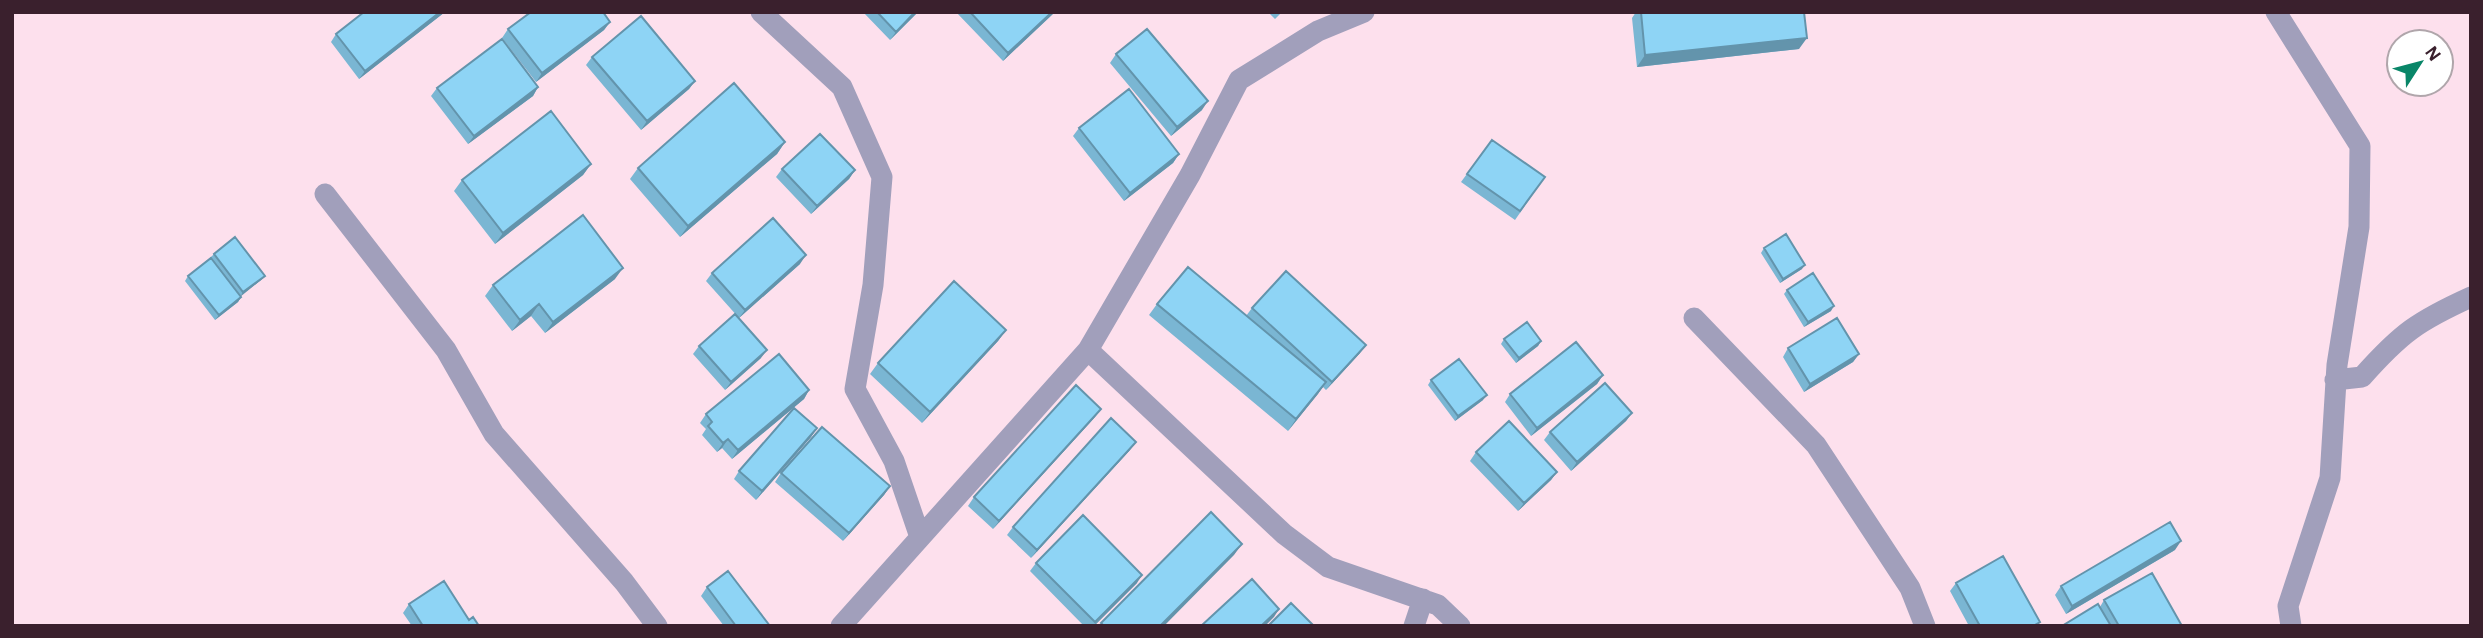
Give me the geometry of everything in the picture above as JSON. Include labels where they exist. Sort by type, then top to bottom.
[{"type":"street","points":[[761,12],[842,87],[882,177],[873,285],[855,390],[894,461],[920,537]]},
{"type":"street","points":[[841,626],[1088,350],[1189,175],[1239,80],[1318,31],[1364,12]]},
{"type":"street","points":[[2276,12],[2360,146],[2359,227],[2335,380],[2330,478],[2288,606],[2291,626]]},
{"type":"street","points":[[326,194],[446,350],[494,434],[624,582],[657,626]]},
{"type":"street","points":[[2335,380],[2362,377],[2392,343],[2422,319],[2471,297]]},
{"type":"street","points":[[1694,318],[1816,445],[1910,588],[1925,626]]},
{"type":"street","points":[[1088,350],[1284,534],[1328,567],[1438,605],[1460,626]]},
{"type":"street","points":[[1414,626],[1423,599]]},
{"type":"building","points":[[364,12],[440,12],[365,71],[336,34]]},
{"type":"building","points":[[531,12],[603,12],[610,22],[542,73],[508,29]]},
{"type":"building","points":[[877,12],[915,12],[896,32]]},
{"type":"building","points":[[970,12],[1052,12],[1008,53]]},
{"type":"building","points":[[1641,12],[1804,12],[1807,38],[1645,55]]},
{"type":"building","points":[[641,16],[695,81],[647,121],[592,57]]},
{"type":"building","points":[[1147,29],[1208,101],[1177,127],[1116,54]]},
{"type":"building","points":[[502,39],[538,87],[474,136],[437,88]]},
{"type":"building","points":[[734,83],[785,142],[688,226],[638,168]]},
{"type":"building","points":[[1129,89],[1179,154],[1130,193],[1079,128]]},
{"type":"building","points":[[551,111],[591,164],[503,233],[462,180]]},
{"type":"building","points":[[820,134],[855,170],[817,206],[782,169]]},
{"type":"building","points":[[1492,140],[1545,177],[1520,211],[1467,174]]},
{"type":"building","points":[[583,215],[623,268],[553,322],[539,304],[520,320],[493,285]]},
{"type":"building","points":[[773,218],[806,255],[745,310],[712,273]]},
{"type":"building","points":[[1786,234],[1805,265],[1783,279],[1764,248]]},
{"type":"building","points":[[235,237],[265,276],[243,292],[214,254]]},
{"type":"building","points":[[211,258],[241,297],[219,315],[188,276]]},
{"type":"building","points":[[1188,267],[1326,382],[1296,419],[1157,304]]},
{"type":"building","points":[[1286,271],[1366,345],[1332,382],[1252,308]]},
{"type":"building","points":[[1813,273],[1834,306],[1808,322],[1787,290]]},
{"type":"building","points":[[954,281],[1006,330],[930,412],[878,363]]},
{"type":"building","points":[[735,314],[767,350],[731,382],[699,346]]},
{"type":"building","points":[[1837,318],[1859,354],[1810,384],[1788,348]]},
{"type":"building","points":[[1527,322],[1541,341],[1519,358],[1504,339]]},
{"type":"building","points":[[1576,342],[1603,375],[1537,428],[1510,394]]},
{"type":"building","points":[[779,354],[809,390],[738,450],[728,439],[723,443],[708,426],[712,422],[706,414]]},
{"type":"building","points":[[1459,359],[1487,395],[1458,416],[1431,380]]},
{"type":"building","points":[[1605,383],[1632,413],[1577,462],[1550,432]]},
{"type":"building","points":[[1076,385],[1101,409],[999,521],[974,497]]},
{"type":"building","points":[[794,408],[817,428],[762,491],[739,471]]},
{"type":"building","points":[[1111,418],[1136,442],[1037,550],[1013,527]]},
{"type":"building","points":[[1509,421],[1557,472],[1524,503],[1476,452]]},
{"type":"building","points":[[822,427],[890,486],[849,533],[781,473]]},
{"type":"building","points":[[1211,512],[1242,544],[1160,626],[1104,626],[1101,623]]},
{"type":"building","points":[[1083,515],[1142,575],[1095,622],[1036,563]]},
{"type":"building","points":[[2170,522],[2181,541],[2072,606],[2061,586]]},
{"type":"building","points":[[2003,556],[2040,622],[2033,626],[1980,626],[1956,583]]},
{"type":"building","points":[[728,571],[770,626],[736,626],[707,587]]},
{"type":"building","points":[[2152,573],[2182,626],[2119,626],[2104,600]]},
{"type":"building","points":[[1252,579],[1279,609],[1261,626],[1201,626]]},
{"type":"building","points":[[444,581],[469,620],[473,617],[479,626],[423,626],[409,604]]},
{"type":"building","points":[[1291,603],[1314,626],[1268,626]]},
{"type":"building","points":[[2098,604],[2111,626],[2062,626]]}]
